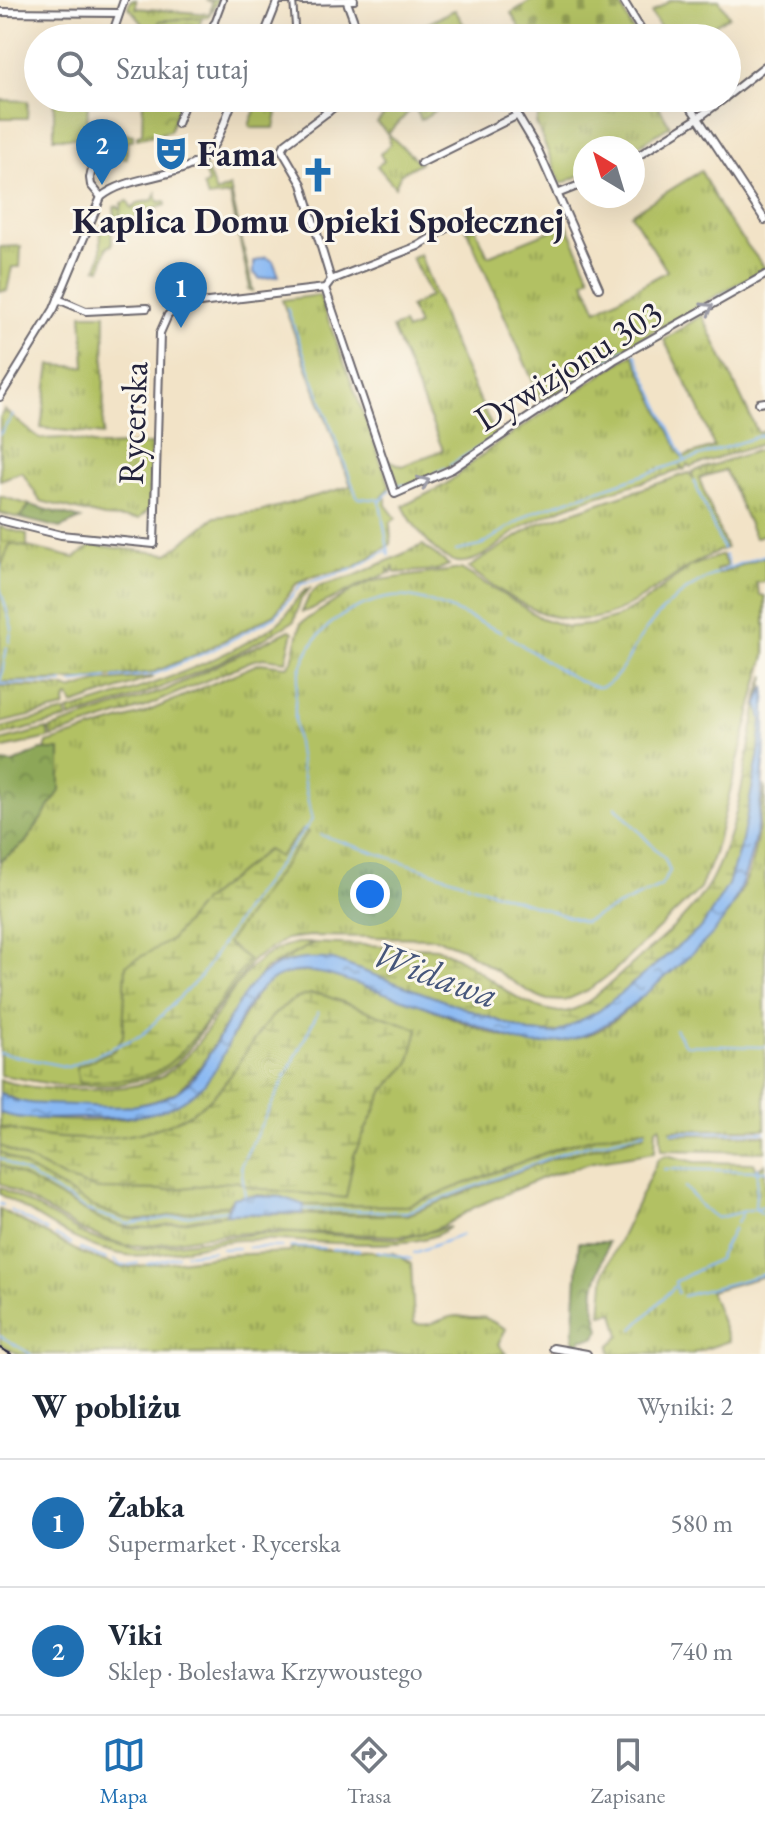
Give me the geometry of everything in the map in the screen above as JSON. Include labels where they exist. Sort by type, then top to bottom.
[{"type":"street","points":[[115,24],[124,0]]},
{"type":"street","points":[[214,24],[223,0]]},
{"type":"street","points":[[269,24],[278,0],[350,1],[356,24]]},
{"type":"street","points":[[623,0],[638,24]]},
{"type":"street","points":[[293,1],[295,24]]},
{"type":"street","points":[[0,12],[119,13]]},
{"type":"street","points":[[741,85],[765,66]]},
{"type":"street","points":[[177,124],[182,112]]},
{"type":"street","points":[[0,397],[58,299],[101,197],[117,187],[202,158],[215,140],[228,112]]},
{"type":"street","points":[[328,112],[285,144],[282,150],[302,184],[331,280]]},
{"type":"street","points":[[516,112],[599,288]]},
{"type":"street","points":[[694,112],[765,220]]},
{"type":"street","points":[[645,152],[706,112]]},
{"type":"street","points":[[421,163],[518,115]]},
{"type":"street","points":[[100,131],[90,178],[91,185],[101,197]]},
{"type":"street","points":[[557,194],[573,188]]},
{"type":"street","points":[[325,288],[331,280],[418,246],[454,224]]},
{"type":"street","name":"Dywizjonu 303","points":[[325,288],[395,494],[452,469],[614,360],[765,275]]},
{"type":"street","name":"Rycerska","points":[[0,520],[61,535],[154,544],[160,333],[166,317],[175,309],[325,288]]},
{"type":"street","points":[[58,299],[86,311],[147,308]]},
{"type":"street","points":[[553,1348],[587,1354]]},
{"type":"green space","points":[[131,0],[136,0],[136,8],[210,14],[208,17],[143,24],[128,6]]},
{"type":"green space","points":[[206,0],[218,0],[210,13],[212,2]]},
{"type":"green space","points":[[532,0],[618,0],[630,24],[518,24],[511,13]]},
{"type":"green space","points":[[671,0],[719,0],[729,16],[716,24],[658,24],[651,13]]},
{"type":"green space","points":[[455,10],[464,24],[427,24]]},
{"type":"green space","points":[[202,17],[200,24],[158,24],[160,21]]},
{"type":"green space","points":[[0,100],[24,101],[27,118],[0,118]]},
{"type":"green space","points":[[54,112],[88,112],[87,138],[54,138]]},
{"type":"green space","points":[[143,112],[177,112],[170,131],[137,139],[137,135],[142,134]]},
{"type":"green space","points":[[254,112],[277,112],[274,128],[252,128],[249,125]]},
{"type":"green space","points":[[386,112],[408,112],[388,134],[377,123]]},
{"type":"green space","points":[[417,112],[433,112],[421,120]]},
{"type":"green space","points":[[540,112],[662,112],[670,126],[645,142],[645,136],[573,136],[573,178],[561,184],[536,123]]},
{"type":"green space","points":[[105,134],[106,139],[124,139],[125,134],[133,135],[133,140],[127,141],[127,159],[117,157],[105,165]]},
{"type":"green space","points":[[388,134],[420,163],[401,173],[395,187],[377,166],[384,161],[380,154],[390,144]]},
{"type":"green space","points":[[203,167],[206,167],[216,193],[230,187],[253,291],[248,289],[230,195],[208,198],[203,186],[208,183]]},
{"type":"green space","points":[[701,171],[723,214],[765,268],[631,344],[542,402],[466,228],[475,227],[488,256],[567,224],[590,277],[584,281],[597,310],[667,271],[631,214]]},
{"type":"green space","points":[[156,193],[158,202],[165,201],[166,205],[147,211],[148,216],[145,211],[138,212],[139,219],[122,218],[119,212],[121,218],[111,220],[112,245],[107,247],[101,269],[96,268],[101,256],[102,226],[105,220],[115,216],[114,207],[121,210],[122,203],[128,201],[132,209],[138,203],[153,200]]},
{"type":"green space","points":[[21,246],[20,267],[12,267],[7,291],[0,291],[0,247]]},
{"type":"green space","points":[[420,254],[450,336],[497,438],[454,465],[400,488],[389,460],[402,466],[443,450],[392,328],[403,324],[406,331],[418,326],[410,307],[430,296],[412,258]]},
{"type":"green space","points":[[319,295],[390,486],[382,497],[386,498],[386,505],[396,518],[390,523],[391,544],[353,568],[310,577],[296,584],[275,614],[200,653],[154,672],[85,680],[0,682],[0,569],[10,543],[75,558],[92,545],[168,554],[215,517],[259,512],[351,486],[282,300]]},
{"type":"green space","points":[[82,314],[105,314],[103,435],[41,428],[50,365],[85,367]]},
{"type":"green space","points":[[702,315],[758,433],[765,431],[765,443],[690,467],[688,464],[684,470],[680,465],[681,470],[560,509],[523,527],[484,555],[467,562],[441,555],[419,531],[403,506],[445,485],[492,447],[633,354],[682,457],[714,447],[699,408],[664,340]]},
{"type":"green space","points":[[4,410],[40,439],[65,438],[102,446],[152,444],[149,509],[139,519],[104,517],[40,501],[22,472],[0,480],[0,418]]},
{"type":"green space","points":[[765,448],[765,534],[755,538],[725,470],[699,478],[726,548],[700,560],[630,605],[607,615],[586,620],[545,614],[506,594],[468,568],[537,524],[689,473],[693,478],[692,472]]},
{"type":"green space","points":[[0,496],[30,505],[19,518],[0,513]]},
{"type":"green space","points":[[30,505],[81,519],[60,528],[19,518]]},
{"type":"green space","points":[[0,527],[27,534],[27,547],[10,544],[0,569]]},
{"type":"green space","points":[[423,545],[449,565],[437,570],[395,573],[393,567],[391,573],[388,569],[388,574],[302,612],[310,594],[319,586],[354,576]]},
{"type":"green space","points":[[722,555],[727,566],[716,570],[718,574],[765,556],[765,582],[756,583],[760,595],[765,596],[765,655],[714,854],[700,889],[614,971],[589,990],[564,1001],[547,1000],[529,992],[461,948],[435,938],[310,936],[286,939],[253,960],[188,1050],[174,1065],[154,1077],[117,1085],[63,1086],[0,1075],[0,861],[25,843],[60,750],[45,750],[47,743],[142,714],[260,663],[287,666],[292,661],[301,623],[373,581],[461,569],[541,618],[567,627],[590,625],[617,617],[644,602],[691,566]]},
{"type":"green space","points":[[311,587],[301,599],[294,621],[241,651],[129,700],[70,718],[68,711],[120,695],[231,651],[278,623],[301,594]]},
{"type":"green space","points":[[290,630],[293,632],[286,661],[263,658],[251,661],[145,707],[52,737],[49,729],[166,690]]},
{"type":"green space","points":[[765,675],[758,704],[762,720],[759,753],[742,841],[728,885],[702,927],[599,1011],[555,1034],[529,1032],[333,960],[273,966],[314,943],[436,948],[526,1002],[559,1012],[584,1004],[669,932],[710,882],[736,814],[759,693]]},
{"type":"green space","points":[[154,677],[73,705],[69,697],[64,708],[0,723],[0,686],[63,687],[70,690],[101,681]]},
{"type":"green space","points":[[65,712],[67,719],[0,736],[0,728]]},
{"type":"green space","points":[[47,729],[49,738],[0,749],[0,741]]},
{"type":"green space","points":[[41,750],[60,750],[60,791],[25,843],[0,861],[0,762],[13,763]]},
{"type":"green space","points":[[765,786],[765,1129],[671,1130],[673,1134],[765,1135],[765,1152],[662,1150],[660,1126],[656,1128],[655,1152],[593,1162],[544,1177],[475,1207],[426,1233],[398,1236],[272,1231],[206,1236],[148,1246],[124,1245],[83,1231],[0,1183],[0,1164],[101,1220],[128,1228],[149,1228],[226,1214],[407,1215],[550,1159],[644,1135],[645,1130],[603,1135],[561,1147],[407,1206],[304,1205],[281,1197],[258,1195],[233,1198],[227,1205],[140,1220],[124,1219],[88,1205],[0,1152],[0,1113],[75,1121],[103,1120],[156,1112],[179,1103],[205,1081],[263,985],[287,974],[317,972],[350,979],[515,1040],[551,1040],[595,1032],[604,1028],[680,965],[731,909],[751,865]]},
{"type":"green space","points":[[302,830],[308,832],[227,943],[249,960],[179,1054],[166,1066],[144,1076],[79,1083],[76,1067],[115,1050],[123,1036],[126,965],[171,940],[203,901],[267,850],[279,857]]},
{"type":"green space","points":[[297,943],[314,943],[265,969],[229,1018],[204,1062],[179,1091],[125,1108],[27,1104],[0,1093],[0,1080],[45,1088],[90,1089],[136,1085],[162,1076],[181,1062],[197,1043],[255,964],[274,951]]},
{"type":"green space","points":[[311,994],[323,995],[418,1029],[409,1064],[384,1090],[354,1155],[346,1198],[252,1188],[236,1181],[168,1190],[97,1189],[66,1179],[0,1146],[0,1127],[53,1137],[110,1138],[165,1125],[189,1114],[223,1085],[255,1038],[279,1010]]},
{"type":"green space","points":[[646,1129],[644,1135],[550,1159],[407,1215],[303,1213],[304,1205],[407,1206],[561,1147],[603,1135]]},
{"type":"green space","points":[[0,1152],[94,1207],[123,1218],[140,1221],[227,1205],[226,1214],[149,1228],[119,1226],[101,1220],[0,1164]]},
{"type":"green space","points":[[666,1155],[695,1162],[754,1163],[757,1170],[765,1164],[765,1276],[710,1291],[729,1341],[691,1354],[611,1354],[610,1345],[620,1336],[614,1312],[601,1314],[605,1271],[658,1159]]},
{"type":"green space","points":[[0,1187],[89,1237],[137,1249],[254,1234],[302,1233],[399,1239],[450,1227],[433,1236],[409,1242],[351,1244],[240,1240],[154,1255],[126,1255],[76,1239],[0,1194]]},
{"type":"green space","points":[[0,1209],[81,1253],[123,1268],[226,1255],[290,1252],[291,1248],[394,1253],[411,1264],[414,1323],[426,1324],[458,1316],[484,1317],[506,1329],[498,1344],[506,1354],[18,1354],[0,1344]]},
{"type":"green space","points":[[579,1242],[608,1242],[595,1287],[594,1305],[600,1330],[594,1338],[582,1339],[578,1344],[573,1340]]},
{"type":"water","points":[[266,257],[273,261],[279,276],[260,279],[254,273],[254,262]]},
{"type":"water","points":[[765,686],[759,816],[753,848],[731,907],[714,932],[691,955],[596,1030],[568,1040],[531,1045],[336,977],[295,972],[275,978],[260,989],[239,1021],[212,1075],[187,1099],[173,1106],[144,1115],[114,1118],[31,1119],[0,1113],[0,1093],[28,1103],[116,1107],[155,1102],[179,1091],[200,1069],[255,981],[286,962],[333,960],[529,1032],[555,1034],[599,1011],[702,927],[728,885],[742,841],[759,753],[762,720],[758,704]]},
{"type":"water","points":[[281,1197],[304,1205],[303,1213],[226,1214],[233,1198]]},
{"type":"waterway","points":[[718,298],[765,271]]},
{"type":"waterway","points":[[287,308],[356,494],[359,498],[381,500]]},
{"type":"waterway","points":[[566,389],[625,349]]},
{"type":"waterway","points":[[635,353],[685,461]]},
{"type":"waterway","points":[[0,434],[13,415]]},
{"type":"waterway","points":[[456,551],[480,546],[533,512],[765,434]]},
{"type":"waterway","points":[[450,465],[492,439]]},
{"type":"waterway","points":[[435,473],[445,468]]},
{"type":"waterway","points":[[694,481],[723,549]]},
{"type":"waterway","points":[[396,485],[407,485]]},
{"type":"waterway","points":[[389,555],[380,502],[390,490]]},
{"type":"waterway","points":[[114,678],[155,674],[212,650],[276,616],[301,584],[352,570],[389,549]]},
{"type":"waterway","points":[[725,555],[729,565]]},
{"type":"waterway","points":[[507,635],[577,680],[602,686],[620,672],[654,620],[684,592],[721,571],[765,555]]},
{"type":"waterway","points":[[0,563],[0,588],[12,628],[9,642]]},
{"type":"waterway","points":[[0,1053],[68,1067],[142,1035],[201,976],[246,907],[312,820],[300,763],[295,705],[298,677],[308,651],[324,629],[350,611],[401,596],[444,607],[501,632]]},
{"type":"waterway","points":[[0,683],[7,647]]},
{"type":"waterway","points":[[71,683],[107,678]]},
{"type":"waterway","points":[[0,684],[63,683]]},
{"type":"waterway","points":[[321,835],[584,922],[661,886],[670,871],[665,859],[615,806]]},
{"type":"waterway","points":[[245,1196],[241,1165],[318,1012]]},
{"type":"waterway","points":[[675,1029],[685,1045],[765,1047]]},
{"type":"waterway","points":[[304,1209],[407,1212],[572,1149],[645,1132]]},
{"type":"waterway","points":[[672,1132],[765,1132]]},
{"type":"waterway","points":[[0,1158],[87,1210],[128,1224],[226,1210]]},
{"type":"waterway","points":[[755,1208],[758,1168]]},
{"type":"waterway","points":[[664,1169],[765,1171]]},
{"type":"waterway","points":[[685,1187],[704,1209],[717,1218],[765,1206]]},
{"type":"waterway","points":[[756,1209],[765,1216]]},
{"type":"waterway","points":[[10,1210],[47,1231]]},
{"type":"waterway","points":[[737,1223],[742,1213]]},
{"type":"waterway","points":[[678,1293],[675,1282],[718,1259],[734,1228]]},
{"type":"waterway","points":[[55,1235],[71,1244]]},
{"type":"waterway","points":[[414,1253],[462,1235]]},
{"type":"waterway","points":[[247,1247],[282,1247]]},
{"type":"waterway","points":[[290,1247],[324,1248]]},
{"type":"waterway","points":[[222,1249],[238,1248]]},
{"type":"waterway","points":[[80,1249],[106,1259]]},
{"type":"waterway","points":[[332,1249],[359,1250]]},
{"type":"waterway","points":[[186,1254],[213,1251]]},
{"type":"waterway","points":[[377,1251],[411,1259]]},
{"type":"waterway","points":[[147,1264],[178,1256]]},
{"type":"waterway","points":[[114,1260],[122,1266],[138,1263]]},
{"type":"waterway","points":[[683,1296],[765,1274]]},
{"type":"waterway","points":[[633,1329],[674,1287]]},
{"type":"waterway","points":[[0,1336],[31,1354]]},
{"type":"railway","points":[[0,1348],[11,1354]]},
{"type":"place","name":"Fama","points":[[171,153]]},
{"type":"place","name":"Kaplica Domu Opieki Społecznej","points":[[318,175]]},
{"type":"place","name":"Viki","points":[[102,185]]},
{"type":"place","name":"Żabka","points":[[181,328]]},
{"type":"water label","name":"Widawa","points":[[435,974]]}]
